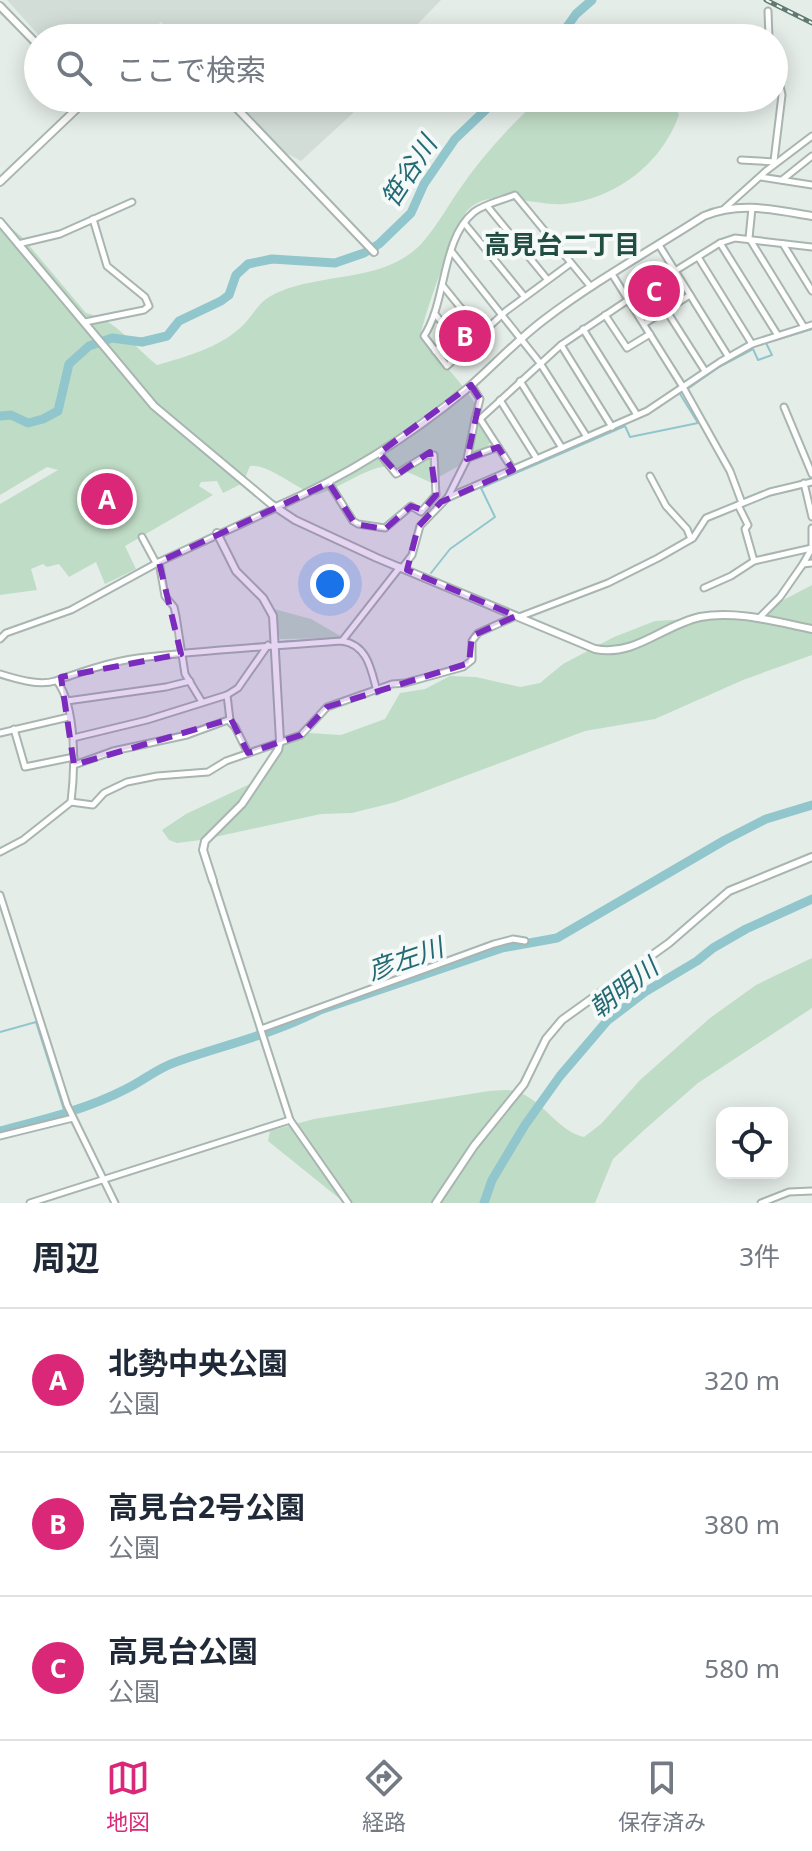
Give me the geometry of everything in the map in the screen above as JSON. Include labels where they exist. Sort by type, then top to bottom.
[{"type":"street","points":[[0,6],[24,31]]},
{"type":"street","points":[[768,11],[768,24]]},
{"type":"street","points":[[0,182],[73,112]]},
{"type":"street","points":[[240,112],[371,250]]},
{"type":"street","points":[[775,162],[780,112]]},
{"type":"street","points":[[725,208],[775,162],[812,136]]},
{"type":"street","points":[[781,180],[812,156]]},
{"type":"street","points":[[741,160],[775,162]]},
{"type":"street","points":[[760,177],[812,185]]},
{"type":"street","points":[[571,263],[502,314],[447,366],[424,336],[435,313],[452,252],[465,224],[475,212],[515,195],[591,287]]},
{"type":"street","points":[[18,244],[60,234],[132,202]]},
{"type":"street","points":[[488,207],[547,279]]},
{"type":"street","points":[[752,207],[749,238],[804,327]]},
{"type":"street","points":[[2,636],[71,610],[158,562],[329,483],[379,453],[471,385],[521,338],[591,287],[704,216],[725,208],[752,207],[812,216]]},
{"type":"street","points":[[85,322],[144,310],[149,306],[145,297],[107,266],[93,219]]},
{"type":"street","points":[[0,222],[154,406],[295,520],[587,647],[603,650],[630,648],[702,617],[759,619],[812,629]]},
{"type":"street","points":[[465,224],[524,296]]},
{"type":"street","points":[[675,271],[720,243],[735,238],[812,247]]},
{"type":"street","points":[[720,243],[777,334]]},
{"type":"street","points":[[782,243],[812,291]]},
{"type":"street","points":[[659,245],[728,356]]},
{"type":"street","points":[[452,252],[540,363],[587,437]]},
{"type":"street","points":[[698,257],[752,344]]},
{"type":"street","points":[[612,274],[683,387],[730,471],[748,525],[745,529],[754,561]]},
{"type":"street","points":[[442,285],[481,333]]},
{"type":"street","points":[[644,324],[690,295]]},
{"type":"street","points":[[478,419],[561,345],[628,300]]},
{"type":"street","points":[[443,324],[461,308]]},
{"type":"street","points":[[666,310],[705,371]]},
{"type":"street","points":[[435,313],[453,336],[435,351]]},
{"type":"street","points":[[605,315],[627,348],[650,334]]},
{"type":"street","points":[[447,498],[637,415],[752,344],[812,325]]},
{"type":"street","points":[[583,329],[637,415]]},
{"type":"street","points":[[561,345],[612,427]]},
{"type":"street","points":[[520,381],[562,448]]},
{"type":"street","points":[[342,641],[412,555],[420,526],[447,498],[459,478],[478,419],[480,399],[471,385]]},
{"type":"street","points":[[500,400],[537,459]]},
{"type":"street","points":[[784,407],[812,474]]},
{"type":"street","points":[[478,419],[513,470]]},
{"type":"street","points":[[467,459],[498,447]]},
{"type":"street","points":[[329,483],[358,524],[385,528],[411,506],[421,512],[436,495],[434,455],[427,455],[398,474],[379,453]]},
{"type":"street","points":[[650,476],[666,506],[687,529],[691,539]]},
{"type":"street","points":[[0,852],[23,840],[71,802],[93,805],[104,793],[127,782],[173,774],[206,773],[248,753],[301,735],[327,707],[392,684],[463,667],[472,660],[472,641],[478,633],[608,583],[691,539],[706,518],[770,492],[812,482]]},
{"type":"street","points":[[804,483],[812,517]]},
{"type":"street","points":[[687,529],[700,525]]},
{"type":"street","points":[[759,619],[780,597],[803,564],[812,548],[812,528]]},
{"type":"street","points":[[217,533],[236,571],[263,598],[273,616],[272,645],[280,741],[278,750],[246,800],[205,841],[203,850],[290,1120],[348,1203]]},
{"type":"street","points":[[142,537],[158,562],[165,596],[174,607],[185,674],[202,702]]},
{"type":"street","points":[[704,588],[754,561],[812,548]]},
{"type":"street","points":[[803,564],[812,563]]},
{"type":"street","points":[[0,674],[18,680],[57,681],[96,666],[138,658],[213,649],[342,641],[351,642],[366,654],[377,691]]},
{"type":"street","points":[[73,738],[147,720],[227,695],[238,688],[272,645]]},
{"type":"street","points":[[57,681],[67,701],[73,738],[71,802]]},
{"type":"street","points":[[67,701],[190,681]]},
{"type":"street","points":[[227,695],[230,720],[248,753]]},
{"type":"street","points":[[0,733],[69,717]]},
{"type":"street","points":[[14,729],[25,767],[74,761],[187,735],[230,720]]},
{"type":"street","points":[[436,1203],[474,1146],[524,1084],[546,1039],[562,1020],[669,943],[729,891],[812,857]]},
{"type":"street","points":[[0,895],[68,1107],[115,1203]]},
{"type":"street","points":[[262,1033],[494,944],[513,939],[525,941]]},
{"type":"street","points":[[0,1136],[72,1116]]},
{"type":"street","points":[[30,1203],[290,1120]]},
{"type":"street","points":[[761,1203],[789,1192],[812,1191]]},
{"type":"highlighted area","points":[[471,385],[480,399],[467,459],[498,447],[513,470],[441,502],[418,527],[407,570],[516,616],[472,636],[469,663],[327,707],[301,735],[248,753],[231,719],[74,765],[61,677],[181,654],[159,562],[329,483],[355,524],[385,529],[411,506],[423,510],[436,495],[430,452],[398,474],[379,453]]},
{"type":"shaded area","points":[[7,0],[441,0],[418,24],[28,24]]},
{"type":"shaded area","points":[[247,112],[353,112],[301,161],[286,153]]},
{"type":"green space","points":[[526,112],[678,112],[679,115],[649,163],[635,176],[602,195],[564,204],[490,199],[479,202],[465,214],[437,282],[420,335],[482,414],[491,442],[480,454],[430,482],[398,468],[384,467],[314,495],[273,472],[250,466],[243,483],[223,493],[217,481],[201,482],[199,486],[213,495],[125,546],[136,569],[105,584],[96,562],[69,577],[59,564],[47,567],[43,564],[31,569],[37,590],[0,595],[0,504],[58,470],[47,467],[0,495],[0,219],[22,237],[86,313],[116,327],[157,365],[222,341],[244,324],[264,300],[287,289],[368,272],[406,257],[428,236],[490,149]]},
{"type":"green space","points":[[666,263],[684,296],[643,319],[624,289]]},
{"type":"green space","points":[[460,311],[476,330],[476,335],[449,361],[445,360],[438,351],[455,337],[445,324]]},
{"type":"green space","points":[[812,585],[812,655],[743,680],[655,719],[585,731],[396,802],[352,813],[321,814],[177,843],[169,840],[162,830],[186,814],[252,783],[269,758],[285,743],[309,733],[341,735],[385,719],[400,693],[425,689],[450,676],[476,677],[520,687],[540,683],[563,664],[614,637],[655,621],[755,615]]},
{"type":"green space","points":[[274,609],[311,619],[344,638],[280,639]]},
{"type":"green space","points":[[812,958],[812,1008],[698,1083],[643,1131],[613,1159],[595,1203],[345,1203],[268,1141],[270,1131],[314,1119],[505,1090],[525,1095],[574,1134],[584,1137],[601,1124],[640,1080],[710,1018],[756,985]]},
{"type":"waterway","name":"笹谷川","points":[[569,24],[592,0]]},
{"type":"waterway","name":"笹谷川","points":[[0,416],[11,415],[28,423],[58,411],[69,364],[89,346],[112,338],[142,342],[167,336],[179,321],[229,295],[236,275],[248,264],[272,259],[335,263],[379,244],[411,213],[424,184],[455,139],[483,112]]},
{"type":"waterway","points":[[689,388],[753,349],[758,360],[772,355],[766,343],[812,329]]},
{"type":"waterway","points":[[431,573],[450,549],[495,517],[481,488],[625,426],[630,437],[698,423],[680,394]]},
{"type":"waterway","points":[[279,642],[334,639]]},
{"type":"waterway","name":"彦左川","points":[[0,1131],[97,1102],[169,1065],[267,1033],[320,1010],[502,948],[557,938],[725,840],[766,819],[812,805]]},
{"type":"waterway","name":"朝明川","points":[[484,1203],[492,1180],[525,1125],[560,1076],[607,1021],[713,948],[812,899]]},
{"type":"waterway","points":[[0,1032],[36,1022],[65,1113]]},
{"type":"railway","points":[[766,0],[812,23]]},
{"type":"place","name":"高見台公園","points":[[654,291]]},
{"type":"place","name":"高見台2号公園","points":[[465,336]]},
{"type":"place","name":"北勢中央公園","points":[[107,499]]},
{"type":"district","name":"高見台二丁目","points":[[562,244]]}]
